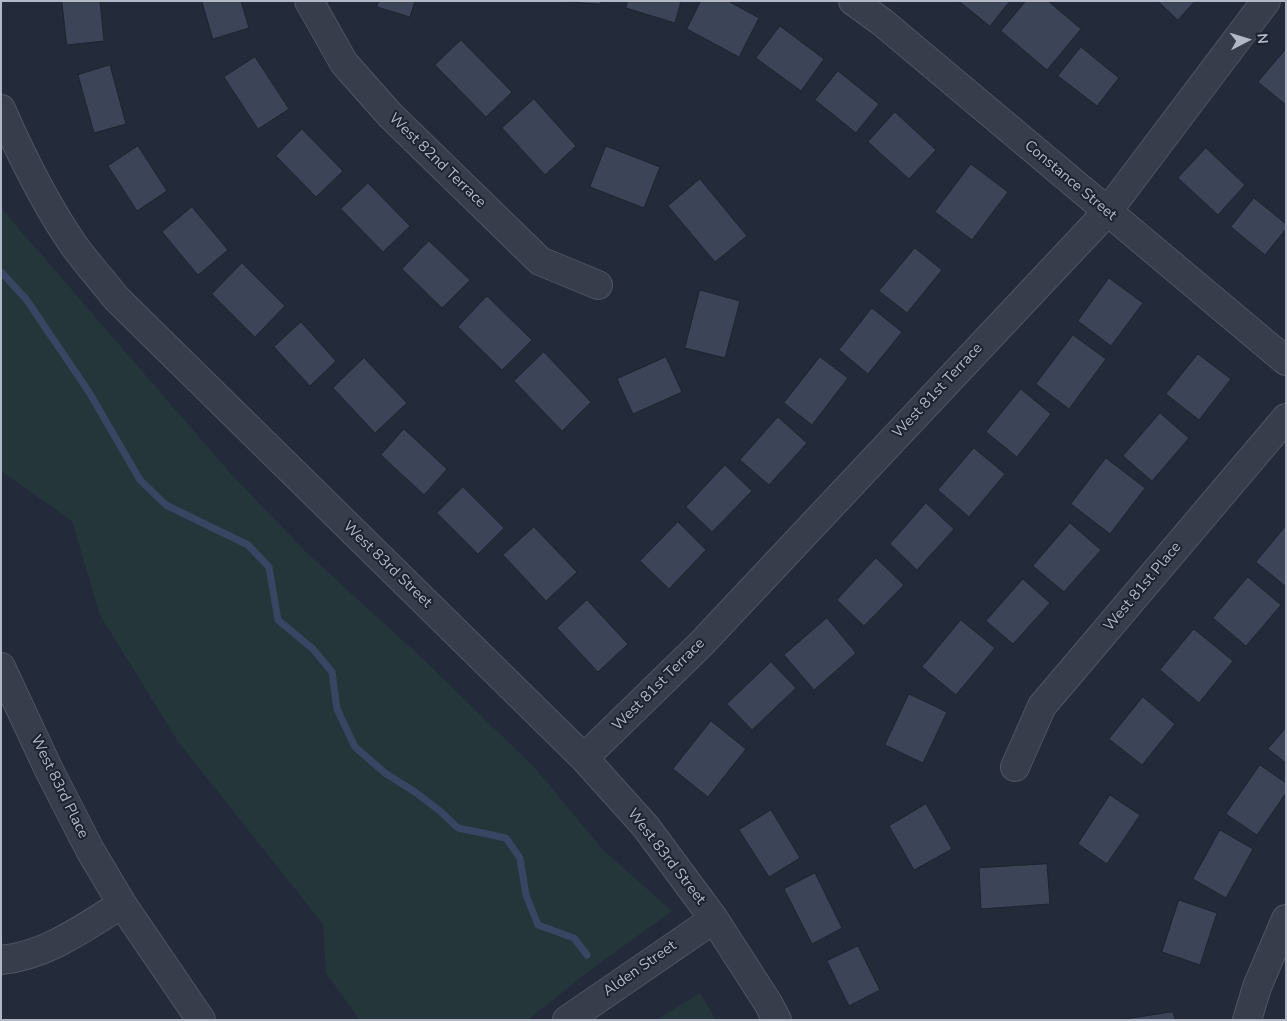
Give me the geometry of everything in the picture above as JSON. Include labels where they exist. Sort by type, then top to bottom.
[{"type":"street","name":"West 82nd Terrace","points":[[309,1],[344,63],[404,129],[540,261],[598,285]]},
{"type":"street","name":"Constance Street","points":[[853,1],[882,22],[1286,361]]},
{"type":"street","name":"West 81st Terrace","points":[[584,758],[701,644],[1107,212],[1266,1]]},
{"type":"street","name":"West 83rd Street","points":[[1,109],[49,207],[76,248],[116,298],[584,758],[646,827],[714,919],[768,1002],[777,1020]]},
{"type":"street","name":"West 81st Place","points":[[1016,767],[1042,706],[1286,418]]},
{"type":"street","name":"West 83rd Place","points":[[1,667],[48,768],[90,850],[122,904],[200,1020]]},
{"type":"street","points":[[1,960],[42,950],[72,935],[122,904]]},
{"type":"street","name":"Alden Street","points":[[567,1020],[631,974],[714,919]]},
{"type":"street","points":[[1246,1020],[1257,987],[1286,919]]},
{"type":"shaded area","points":[[1,208],[231,474],[306,552],[424,660],[536,769],[603,850],[672,911],[585,974],[528,1020],[360,1020],[326,973],[323,924],[179,743],[100,615],[72,521],[1,471]]},
{"type":"shaded area","points":[[700,993],[716,1020],[656,1020]]},
{"type":"building","points":[[62,1],[100,1],[104,41],[67,45]]},
{"type":"building","points":[[202,1],[241,1],[249,28],[213,39]]},
{"type":"building","points":[[379,1],[415,1],[410,17],[377,7]]},
{"type":"building","points":[[558,1],[601,1],[600,4]]},
{"type":"building","points":[[628,1],[681,1],[675,23],[626,8]]},
{"type":"building","points":[[701,1],[728,1],[759,18],[739,57],[687,29]]},
{"type":"building","points":[[959,1],[1010,1],[990,26]]},
{"type":"building","points":[[1026,1],[1048,1],[1081,29],[1047,70],[1001,31]]},
{"type":"building","points":[[1158,1],[1195,1],[1178,20]]},
{"type":"building","points":[[780,26],[824,59],[801,91],[756,58]]},
{"type":"building","points":[[461,40],[512,92],[486,117],[435,65]]},
{"type":"building","points":[[1081,47],[1119,78],[1097,106],[1058,76]]},
{"type":"building","points":[[1286,49],[1286,105],[1258,82]]},
{"type":"building","points":[[255,57],[289,109],[258,129],[224,77]]},
{"type":"building","points":[[110,65],[126,124],[94,133],[78,75]]},
{"type":"building","points":[[838,71],[879,104],[856,133],[815,100]]},
{"type":"building","points":[[534,99],[576,146],[545,175],[502,128]]},
{"type":"building","points":[[895,112],[936,150],[909,179],[868,142]]},
{"type":"building","points":[[302,129],[343,171],[316,197],[276,156]]},
{"type":"building","points":[[138,146],[167,191],[137,211],[108,166]]},
{"type":"building","points":[[606,146],[660,167],[644,208],[590,187]]},
{"type":"building","points":[[1206,148],[1245,185],[1218,215],[1178,178]]},
{"type":"building","points":[[971,164],[1008,192],[972,240],[935,212]]},
{"type":"building","points":[[700,179],[747,236],[715,262],[668,206]]},
{"type":"building","points":[[368,183],[410,226],[383,252],[341,209]]},
{"type":"building","points":[[1254,198],[1286,224],[1286,229],[1265,255],[1231,227]]},
{"type":"building","points":[[192,207],[228,250],[198,275],[162,232]]},
{"type":"building","points":[[429,241],[470,280],[442,308],[402,269]]},
{"type":"building","points":[[915,248],[942,270],[907,313],[879,291]]},
{"type":"building","points":[[242,263],[285,306],[255,337],[212,294]]},
{"type":"building","points":[[1109,278],[1143,303],[1111,346],[1078,321]]},
{"type":"building","points":[[700,290],[740,301],[725,358],[685,348]]},
{"type":"building","points":[[487,296],[532,340],[502,370],[458,327]]},
{"type":"building","points":[[872,308],[902,332],[868,374],[839,350]]},
{"type":"building","points":[[301,322],[336,361],[310,386],[274,347]]},
{"type":"building","points":[[1073,335],[1106,359],[1069,409],[1036,384]]},
{"type":"building","points":[[544,352],[591,402],[562,431],[514,381]]},
{"type":"building","points":[[1198,354],[1231,379],[1199,420],[1166,394]]},
{"type":"building","points":[[666,357],[682,392],[633,414],[617,379]]},
{"type":"building","points":[[820,357],[848,378],[812,425],[784,403]]},
{"type":"building","points":[[364,358],[407,403],[375,433],[333,388]]},
{"type":"building","points":[[1021,389],[1051,414],[1017,457],[986,432]]},
{"type":"building","points":[[1160,413],[1189,438],[1152,481],[1123,456]]},
{"type":"building","points":[[778,417],[807,443],[769,485],[740,460]]},
{"type":"building","points":[[404,429],[447,469],[424,495],[381,455]]},
{"type":"building","points":[[974,448],[1005,474],[969,517],[938,490]]},
{"type":"building","points":[[1106,458],[1145,488],[1110,534],[1071,504]]},
{"type":"building","points":[[725,465],[752,491],[712,532],[686,507]]},
{"type":"building","points":[[463,487],[504,528],[478,554],[437,513]]},
{"type":"building","points":[[926,503],[954,529],[917,570],[890,544]]},
{"type":"building","points":[[678,522],[706,550],[669,589],[640,561]]},
{"type":"building","points":[[1070,523],[1101,550],[1064,592],[1033,566]]},
{"type":"building","points":[[1286,526],[1286,586],[1285,586],[1256,562]]},
{"type":"building","points":[[534,527],[577,572],[546,601],[503,555]]},
{"type":"building","points":[[876,558],[904,585],[864,626],[837,600]]},
{"type":"building","points":[[1248,577],[1281,605],[1246,646],[1213,618]]},
{"type":"building","points":[[1023,579],[1050,603],[1013,644],[986,621]]},
{"type":"building","points":[[587,600],[628,644],[598,672],[557,628]]},
{"type":"building","points":[[827,618],[856,653],[814,690],[784,655]]},
{"type":"building","points":[[961,620],[995,648],[956,695],[922,667]]},
{"type":"building","points":[[1194,629],[1233,661],[1199,703],[1160,670]]},
{"type":"building","points":[[771,662],[796,688],[752,730],[727,704]]},
{"type":"building","points":[[909,694],[947,712],[923,763],[885,745]]},
{"type":"building","points":[[1143,697],[1175,724],[1142,765],[1109,739]]},
{"type":"building","points":[[711,721],[746,749],[708,797],[673,769]]},
{"type":"building","points":[[1286,728],[1286,763],[1268,749]]},
{"type":"building","points":[[1260,765],[1286,783],[1286,793],[1257,835],[1226,814]]},
{"type":"building","points":[[1110,795],[1140,815],[1107,864],[1078,844]]},
{"type":"building","points":[[926,804],[952,849],[914,870],[889,826]]},
{"type":"building","points":[[771,810],[800,858],[769,877],[739,830]]},
{"type":"building","points":[[1220,830],[1253,849],[1226,898],[1193,879]]},
{"type":"building","points":[[1047,864],[1050,904],[981,909],[979,868]]},
{"type":"building","points":[[815,873],[842,928],[812,944],[784,889]]},
{"type":"building","points":[[1179,900],[1217,913],[1200,965],[1162,952]]},
{"type":"building","points":[[858,946],[880,990],[849,1006],[827,961]]},
{"type":"building","points":[[1173,1012],[1175,1020],[1119,1020]]},
{"type":"waterway","points":[[1,272],[26,299],[89,392],[140,480],[166,505],[248,545],[269,567],[278,620],[313,649],[332,672],[337,709],[355,747],[385,773],[440,811],[458,828],[506,838],[520,858],[526,895],[538,925],[574,938],[587,955]]}]
